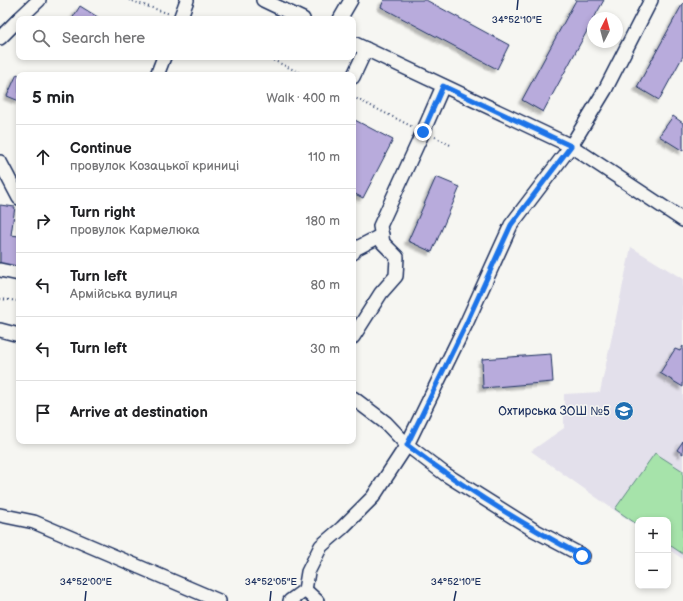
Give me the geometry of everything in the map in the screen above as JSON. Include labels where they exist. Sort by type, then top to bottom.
[{"type":"street","points":[[22,16],[39,0]]},
{"type":"street","points":[[181,16],[187,0]]},
{"type":"street","points":[[263,0],[296,16]]},
{"type":"street","points":[[342,16],[351,0]]},
{"type":"street","points":[[290,601],[305,590],[308,572],[321,546],[342,528],[373,497],[407,445],[466,324],[511,225],[571,146],[605,90],[651,0]]},
{"type":"street","points":[[0,38],[16,22]]},
{"type":"street","points":[[356,44],[571,146],[683,220]]},
{"type":"street","points":[[355,72],[366,49]]},
{"type":"street","points":[[158,72],[163,60]]},
{"type":"street","points":[[356,333],[381,293],[396,276],[397,257],[383,243],[380,226],[443,86]]},
{"type":"street","points":[[0,162],[16,192]]},
{"type":"street","points":[[356,248],[382,235]]},
{"type":"street","points":[[0,270],[16,273]]},
{"type":"street","points":[[0,330],[16,334]]},
{"type":"street","points":[[356,400],[386,423],[407,445],[445,474],[534,530],[582,556]]},
{"type":"street","points":[[0,514],[34,522],[219,601]]},
{"type":"street","points":[[305,590],[317,601]]},
{"type":"path","points":[[129,0],[174,16]]},
{"type":"path","points":[[272,60],[298,72]]},
{"type":"path","points":[[356,98],[452,146]]},
{"type":"path","points":[[0,299],[16,301]]},
{"type":"shaded area","name":"Охтирська ЗОШ №5","points":[[631,247],[683,279],[683,559],[671,551],[671,517],[635,517],[635,525],[531,451],[564,428],[564,394],[600,392]]},
{"type":"green space","points":[[655,453],[683,471],[683,554],[671,546],[671,517],[635,517],[635,523],[615,509]]},
{"type":"building","points":[[384,0],[426,0],[509,45],[497,69],[381,7]]},
{"type":"building","points":[[576,0],[604,0],[597,12],[587,12],[587,31],[543,112],[522,100]]},
{"type":"building","points":[[683,3],[683,56],[659,100],[637,87]]},
{"type":"building","points":[[80,6],[96,16],[74,16]]},
{"type":"building","points":[[16,76],[16,100],[7,96]]},
{"type":"building","points":[[673,116],[683,123],[683,151],[659,136]]},
{"type":"building","points":[[356,121],[393,140],[363,198],[356,194]]},
{"type":"building","points":[[436,177],[460,187],[432,252],[408,241]]},
{"type":"building","points":[[0,205],[15,207],[11,235],[16,236],[16,267],[0,264]]},
{"type":"building","points":[[683,346],[683,387],[660,373],[675,349],[680,351]]},
{"type":"building","points":[[551,354],[553,382],[483,388],[482,359]]},
{"type":"building","points":[[683,441],[683,454],[677,450]]},
{"type":"place","name":"Охтирська ЗОШ №5","points":[[624,411]]},
{"type":"route","points":[[423,132],[443,86],[571,146],[511,225],[466,324],[407,445],[445,474],[534,530],[582,556]]}]
